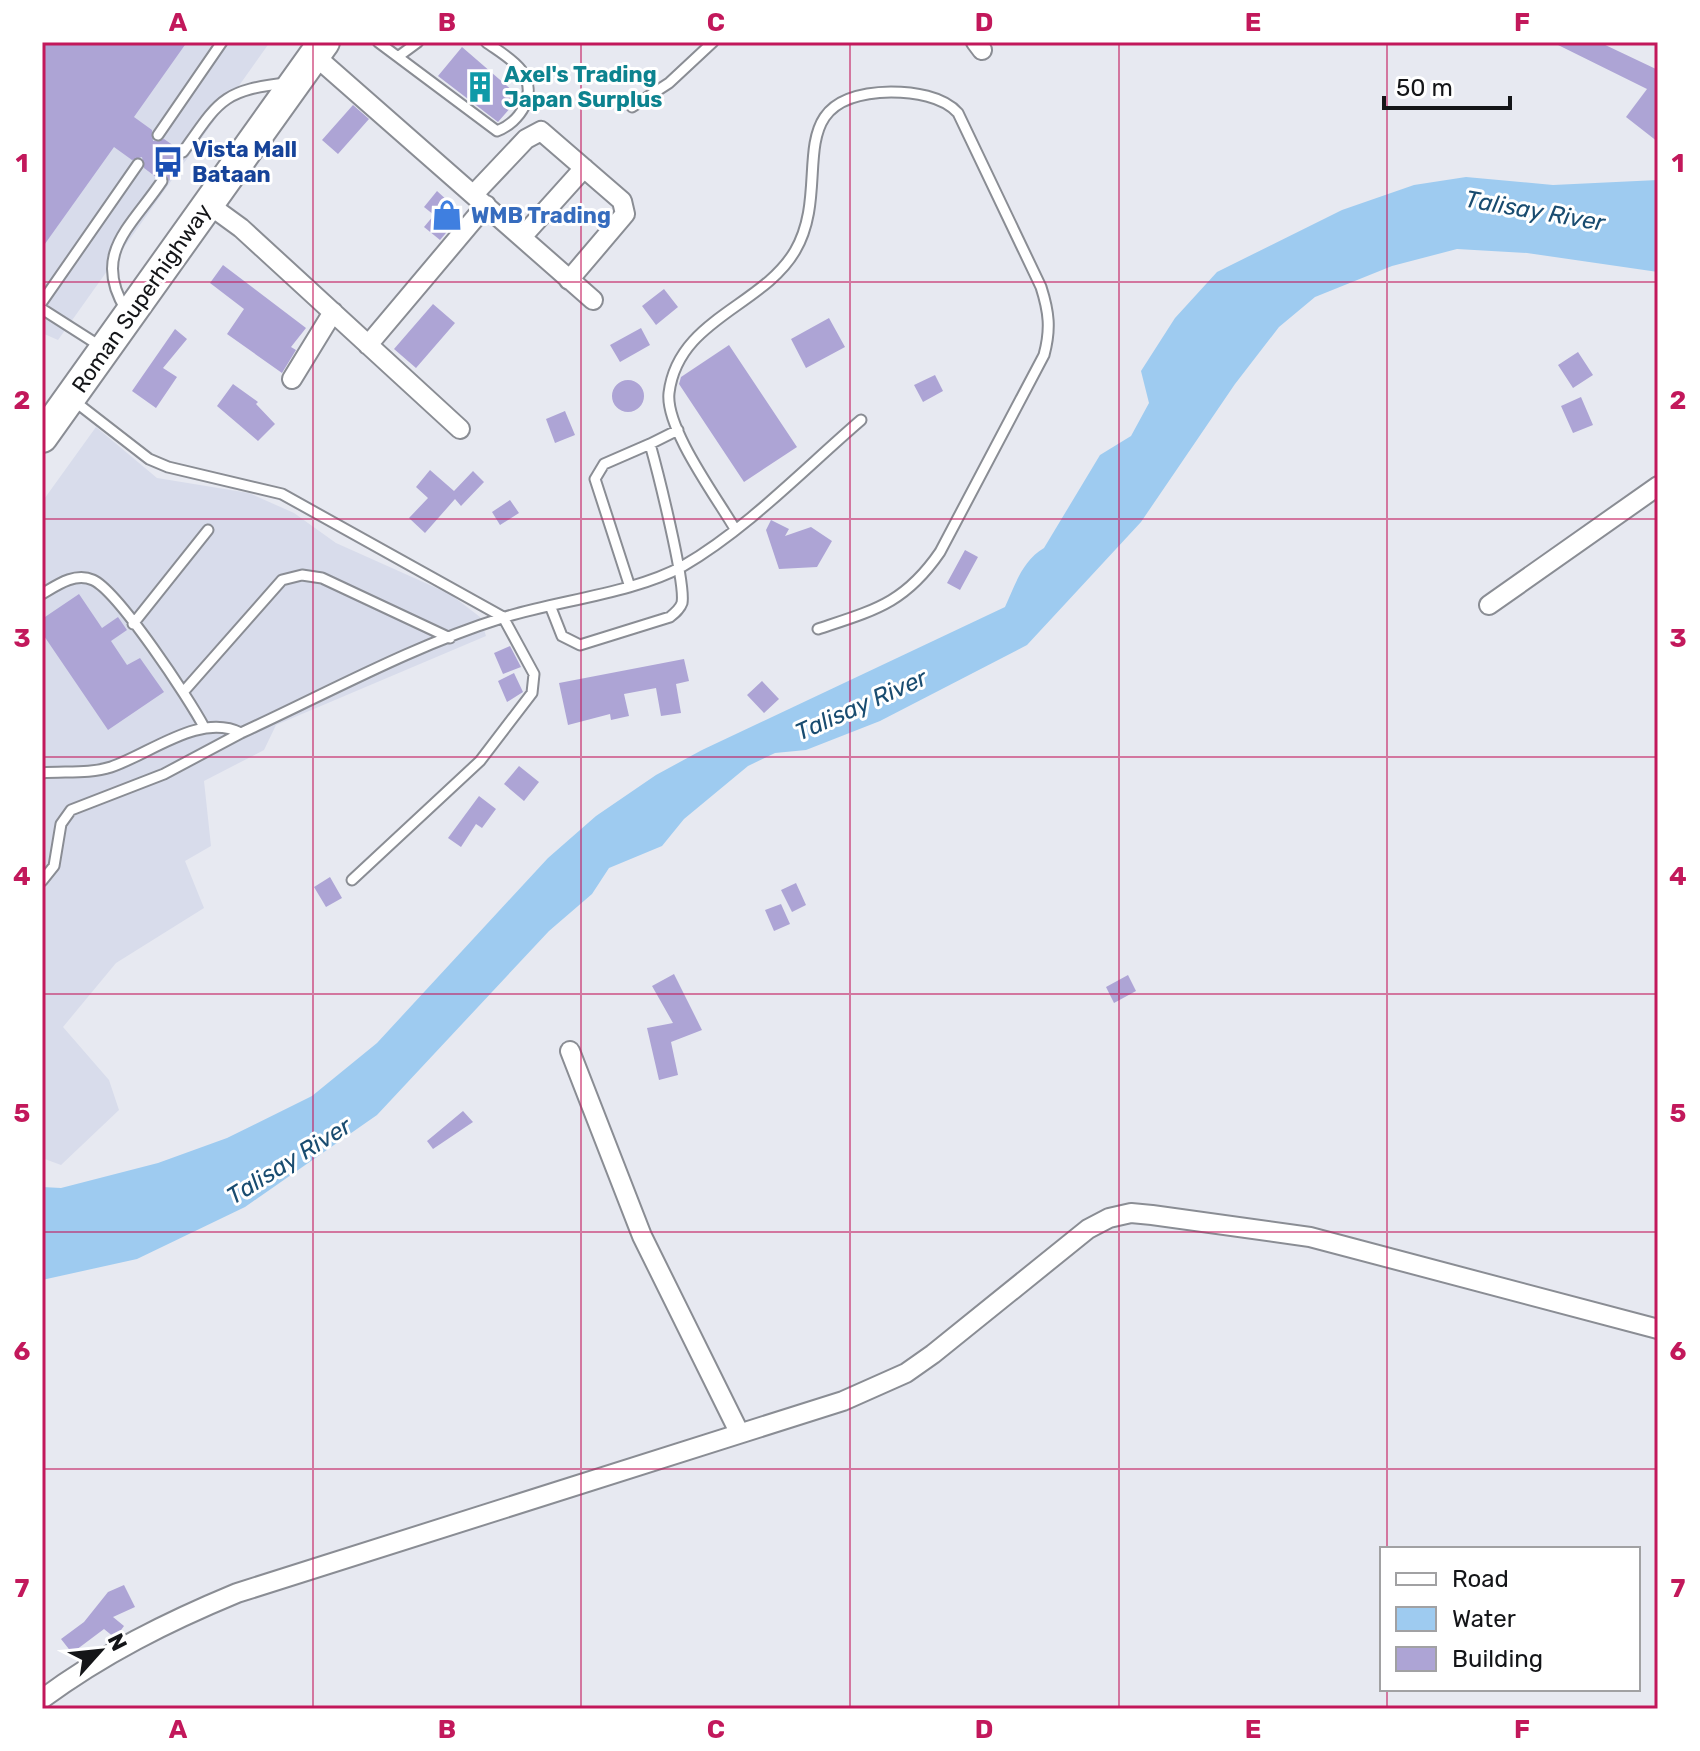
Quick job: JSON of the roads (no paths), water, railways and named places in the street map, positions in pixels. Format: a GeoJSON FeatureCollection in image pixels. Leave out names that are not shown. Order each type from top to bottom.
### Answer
{"type":"FeatureCollection","features":[{"type":"Feature","properties":{"kind":"main road","name":"Roman Superhighway"},"geometry":{"type":"LineString","coordinates":[[42,437],[319,49]]}},
{"type":"Feature","properties":{"kind":"street"},"geometry":{"type":"LineString","coordinates":[[319,49],[480,200],[593,300]]}},
{"type":"Feature","properties":{"kind":"street"},"geometry":{"type":"LineString","coordinates":[[368,345],[535,131],[544,133],[622,201],[626,211],[569,280]]}},
{"type":"Feature","properties":{"kind":"street"},"geometry":{"type":"LineString","coordinates":[[522,237],[584,168]]}},
{"type":"Feature","properties":{"kind":"street"},"geometry":{"type":"LineString","coordinates":[[208,204],[241,228],[460,429]]}},
{"type":"Feature","properties":{"kind":"street"},"geometry":{"type":"LineString","coordinates":[[292,379],[333,312]]}},
{"type":"Feature","properties":{"kind":"street"},"geometry":{"type":"LineString","coordinates":[[1489,605],[1658,486]]}},
{"type":"Feature","properties":{"kind":"street"},"geometry":{"type":"LineString","coordinates":[[570,1051],[642,1236],[739,1432]]}},
{"type":"Feature","properties":{"kind":"street"},"geometry":{"type":"LineString","coordinates":[[42,1699],[112,1652],[163,1624],[237,1593],[843,1401],[906,1373],[1069,1241],[1109,1218],[1131,1213],[1310,1237],[1658,1329]]}},
{"type":"Feature","properties":{"kind":"lane"},"geometry":{"type":"LineString","coordinates":[[158,135],[222,42]]}},
{"type":"Feature","properties":{"kind":"lane"},"geometry":{"type":"LineString","coordinates":[[378,42],[478,120],[497,131],[507,127],[526,107],[528,93],[519,67],[486,42]]}},
{"type":"Feature","properties":{"kind":"lane"},"geometry":{"type":"LineString","coordinates":[[399,56],[418,42]]}},
{"type":"Feature","properties":{"kind":"lane"},"geometry":{"type":"LineString","coordinates":[[632,107],[669,83],[713,42]]}},
{"type":"Feature","properties":{"kind":"lane"},"geometry":{"type":"LineString","coordinates":[[183,152],[219,102],[253,86],[294,82]]}},
{"type":"Feature","properties":{"kind":"lane"},"geometry":{"type":"LineString","coordinates":[[735,529],[678,430],[669,394],[684,355],[704,328],[780,270],[795,250],[808,217],[815,133],[821,118],[842,102],[875,92],[939,99],[951,106],[965,126],[1041,287],[1050,314],[1050,333],[1044,355],[940,552],[923,577],[888,606],[818,629]]}},
{"type":"Feature","properties":{"kind":"lane"},"geometry":{"type":"LineString","coordinates":[[42,302],[138,164]]}},
{"type":"Feature","properties":{"kind":"lane"},"geometry":{"type":"LineString","coordinates":[[129,315],[110,277],[114,251],[162,181]]}},
{"type":"Feature","properties":{"kind":"lane"},"geometry":{"type":"LineString","coordinates":[[42,309],[104,350]]}},
{"type":"Feature","properties":{"kind":"lane"},"geometry":{"type":"LineString","coordinates":[[70,398],[149,459],[168,467],[282,494],[503,617],[534,674],[532,693],[480,761],[352,880]]}},
{"type":"Feature","properties":{"kind":"lane"},"geometry":{"type":"LineString","coordinates":[[42,881],[54,866],[61,824],[71,810],[164,774],[241,733],[450,638],[503,617],[551,608],[679,568],[735,529],[861,420]]}},
{"type":"Feature","properties":{"kind":"lane"},"geometry":{"type":"LineString","coordinates":[[629,584],[595,479],[604,464],[678,430]]}},
{"type":"Feature","properties":{"kind":"lane"},"geometry":{"type":"LineString","coordinates":[[551,608],[562,636],[580,645],[670,617],[682,601],[679,568],[650,444]]}},
{"type":"Feature","properties":{"kind":"lane"},"geometry":{"type":"LineString","coordinates":[[133,624],[208,530]]}},
{"type":"Feature","properties":{"kind":"lane"},"geometry":{"type":"LineString","coordinates":[[185,690],[282,580],[302,575],[322,578],[450,638]]}},
{"type":"Feature","properties":{"kind":"lane"},"geometry":{"type":"LineString","coordinates":[[42,594],[73,577],[94,580],[185,690],[204,727]]}},
{"type":"Feature","properties":{"kind":"lane"},"geometry":{"type":"LineString","coordinates":[[42,773],[112,767],[204,727],[230,727],[241,733]]}},
{"type":"Feature","properties":{"kind":"water","name":"Talisay River"},"geometry":{"type":"Polygon","coordinates":[[[1466,177],[1553,185],[1658,180],[1658,272],[1527,253],[1457,249],[1392,266],[1315,297],[1279,327],[1235,384],[1141,522],[1027,645],[880,721],[806,750],[775,753],[748,766],[684,819],[662,846],[609,868],[592,894],[549,931],[377,1115],[245,1207],[137,1259],[42,1280],[42,1187],[61,1188],[158,1163],[227,1138],[312,1096],[377,1043],[548,858],[596,816],[656,775],[702,750],[1005,607],[1025,567],[1044,548],[1100,455],[1131,436],[1149,403],[1141,371],[1175,318],[1217,272],[1342,210],[1414,185],[1466,177]]]}},
{"type":"Feature","properties":{"kind":"place","name":"Axel's Trading Japan Surplus"},"geometry":{"type":"Point","coordinates":[480,87]}},
{"type":"Feature","properties":{"kind":"place","name":"Vista Mall Bataan"},"geometry":{"type":"Point","coordinates":[168,162]}},
{"type":"Feature","properties":{"kind":"place","name":"WMB Trading"},"geometry":{"type":"Point","coordinates":[447,215]}}]}
